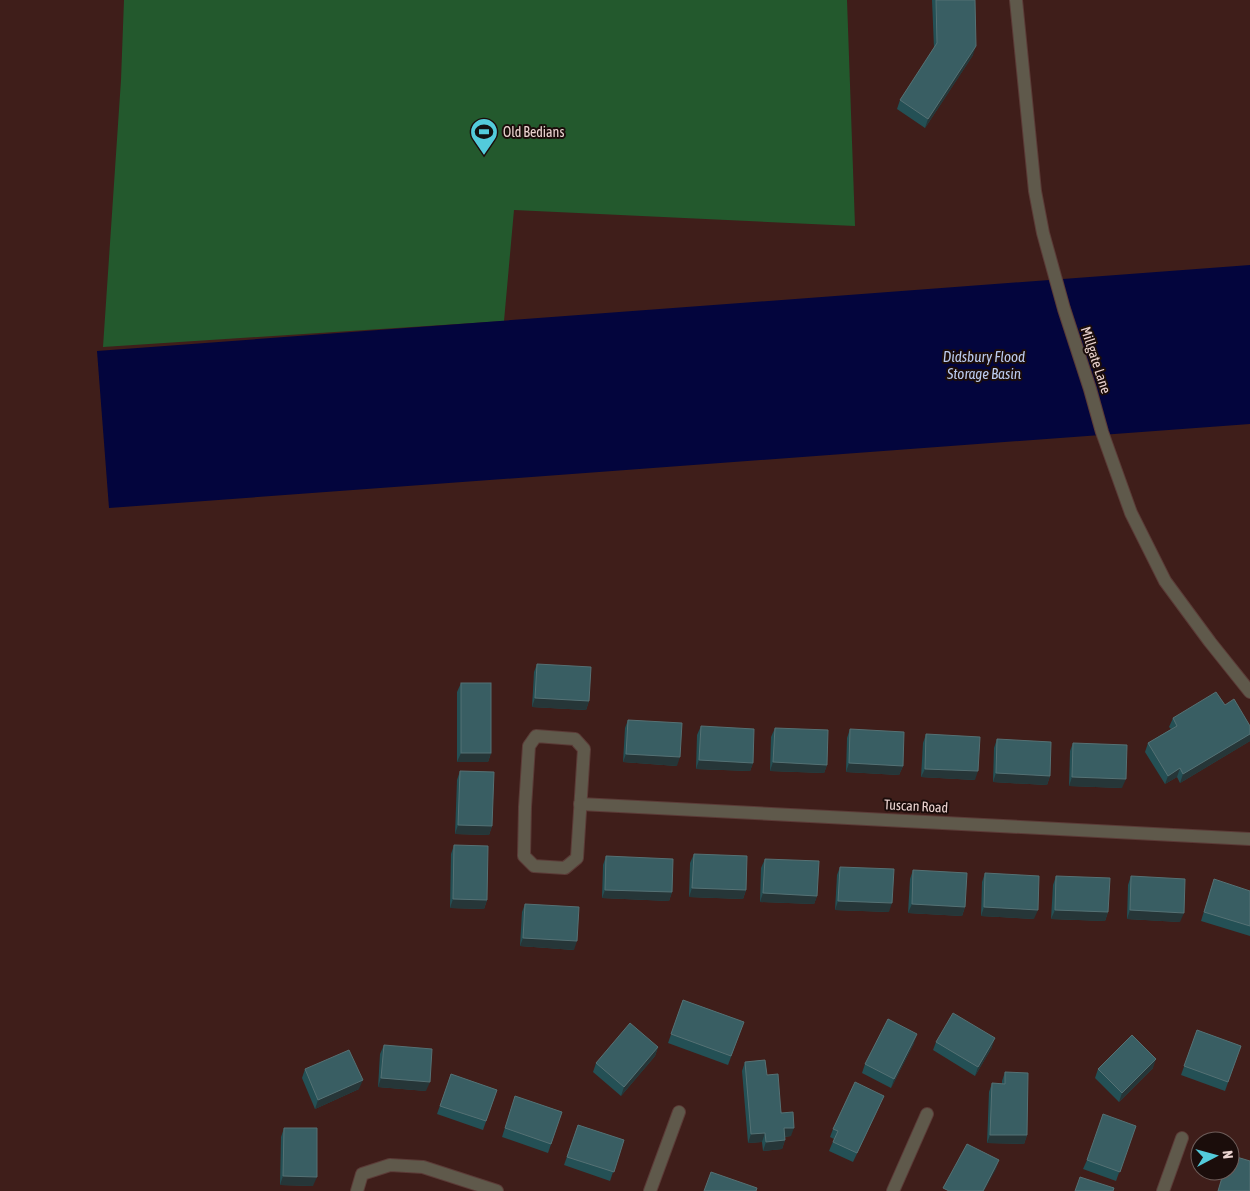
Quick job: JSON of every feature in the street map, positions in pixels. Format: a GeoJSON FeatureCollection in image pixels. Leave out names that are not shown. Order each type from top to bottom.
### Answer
{"type":"FeatureCollection","features":[{"type":"Feature","properties":{"kind":"street","name":"Millgate Lane"},"geometry":{"type":"LineString","coordinates":[[1016,0],[1035,191],[1043,233],[1102,432],[1131,513],[1164,582],[1250,692]]}},
{"type":"Feature","properties":{"kind":"street"},"geometry":{"type":"LineString","coordinates":[[536,736],[575,739],[584,749],[580,804],[577,858],[565,868],[534,866],[524,856],[529,746],[536,736]]}},
{"type":"Feature","properties":{"kind":"street","name":"Tuscan Road"},"geometry":{"type":"LineString","coordinates":[[580,804],[1250,839]]}},
{"type":"Feature","properties":{"kind":"street"},"geometry":{"type":"LineString","coordinates":[[650,1191],[680,1112]]}},
{"type":"Feature","properties":{"kind":"street"},"geometry":{"type":"LineString","coordinates":[[893,1191],[926,1114]]}},
{"type":"Feature","properties":{"kind":"street"},"geometry":{"type":"LineString","coordinates":[[1163,1191],[1182,1138]]}},
{"type":"Feature","properties":{"kind":"street"},"geometry":{"type":"LineString","coordinates":[[357,1191],[362,1174],[390,1165],[424,1167],[497,1191]]}},
{"type":"Feature","properties":{"kind":"green space","name":"Old Bedians"},"geometry":{"type":"Polygon","coordinates":[[[124,0],[847,0],[855,226],[514,210],[504,321],[103,347],[121,80],[124,0]]]}},
{"type":"Feature","properties":{"kind":"water","name":"Didsbury Flood Storage Basin"},"geometry":{"type":"Polygon","coordinates":[[[1250,265],[1250,424],[109,508],[97,351],[1250,265]]]}},
{"type":"Feature","properties":{"kind":"building"},"geometry":{"type":"Polygon","coordinates":[[[936,0],[975,0],[976,46],[928,119],[900,100],[937,43],[936,0]]]}},
{"type":"Feature","properties":{"kind":"building"},"geometry":{"type":"Polygon","coordinates":[[[537,664],[591,667],[589,701],[535,698],[537,664]]]}},
{"type":"Feature","properties":{"kind":"building"},"geometry":{"type":"Polygon","coordinates":[[[461,683],[491,683],[491,753],[461,753],[461,683]]]}},
{"type":"Feature","properties":{"kind":"building"},"geometry":{"type":"Polygon","coordinates":[[[1216,692],[1225,705],[1234,699],[1250,726],[1250,734],[1183,774],[1180,768],[1168,776],[1148,743],[1177,726],[1173,718],[1216,692]]]}},
{"type":"Feature","properties":{"kind":"building"},"geometry":{"type":"Polygon","coordinates":[[[628,720],[682,723],[680,757],[626,754],[628,720]]]}},
{"type":"Feature","properties":{"kind":"building"},"geometry":{"type":"Polygon","coordinates":[[[701,726],[754,729],[753,763],[699,760],[701,726]]]}},
{"type":"Feature","properties":{"kind":"building"},"geometry":{"type":"Polygon","coordinates":[[[775,728],[828,730],[827,765],[773,762],[775,728]]]}},
{"type":"Feature","properties":{"kind":"building"},"geometry":{"type":"Polygon","coordinates":[[[850,729],[904,732],[903,766],[849,763],[850,729]]]}},
{"type":"Feature","properties":{"kind":"building"},"geometry":{"type":"Polygon","coordinates":[[[926,734],[980,737],[978,771],[925,769],[926,734]]]}},
{"type":"Feature","properties":{"kind":"building"},"geometry":{"type":"Polygon","coordinates":[[[997,739],[1051,742],[1050,776],[996,773],[997,739]]]}},
{"type":"Feature","properties":{"kind":"building"},"geometry":{"type":"Polygon","coordinates":[[[1073,743],[1127,745],[1126,779],[1072,777],[1073,743]]]}},
{"type":"Feature","properties":{"kind":"building"},"geometry":{"type":"Polygon","coordinates":[[[460,771],[494,772],[492,826],[458,825],[460,771]]]}},
{"type":"Feature","properties":{"kind":"building"},"geometry":{"type":"Polygon","coordinates":[[[454,845],[488,846],[487,900],[453,899],[454,845]]]}},
{"type":"Feature","properties":{"kind":"building"},"geometry":{"type":"Polygon","coordinates":[[[694,854],[747,856],[746,890],[692,888],[694,854]]]}},
{"type":"Feature","properties":{"kind":"building"},"geometry":{"type":"Polygon","coordinates":[[[606,856],[673,859],[672,892],[605,890],[606,856]]]}},
{"type":"Feature","properties":{"kind":"building"},"geometry":{"type":"Polygon","coordinates":[[[765,859],[819,861],[817,896],[763,893],[765,859]]]}},
{"type":"Feature","properties":{"kind":"building"},"geometry":{"type":"Polygon","coordinates":[[[840,867],[894,869],[892,903],[838,901],[840,867]]]}},
{"type":"Feature","properties":{"kind":"building"},"geometry":{"type":"Polygon","coordinates":[[[913,870],[967,873],[965,907],[912,904],[913,870]]]}},
{"type":"Feature","properties":{"kind":"building"},"geometry":{"type":"Polygon","coordinates":[[[985,873],[1039,876],[1038,910],[984,907],[985,873]]]}},
{"type":"Feature","properties":{"kind":"building"},"geometry":{"type":"Polygon","coordinates":[[[1056,876],[1110,878],[1108,912],[1055,910],[1056,876]]]}},
{"type":"Feature","properties":{"kind":"building"},"geometry":{"type":"Polygon","coordinates":[[[1131,876],[1185,879],[1184,913],[1130,910],[1131,876]]]}},
{"type":"Feature","properties":{"kind":"building"},"geometry":{"type":"Polygon","coordinates":[[[1214,879],[1250,891],[1250,926],[1204,912],[1214,879]]]}},
{"type":"Feature","properties":{"kind":"building"},"geometry":{"type":"Polygon","coordinates":[[[525,904],[579,907],[577,941],[523,938],[525,904]]]}},
{"type":"Feature","properties":{"kind":"building"},"geometry":{"type":"Polygon","coordinates":[[[683,1000],[744,1022],[731,1056],[671,1034],[683,1000]]]}},
{"type":"Feature","properties":{"kind":"building"},"geometry":{"type":"Polygon","coordinates":[[[953,1013],[995,1038],[978,1067],[936,1042],[953,1013]]]}},
{"type":"Feature","properties":{"kind":"building"},"geometry":{"type":"Polygon","coordinates":[[[888,1019],[917,1034],[894,1079],[865,1064],[888,1019]]]}},
{"type":"Feature","properties":{"kind":"building"},"geometry":{"type":"Polygon","coordinates":[[[630,1023],[658,1047],[624,1087],[596,1063],[630,1023]]]}},
{"type":"Feature","properties":{"kind":"building"},"geometry":{"type":"Polygon","coordinates":[[[1197,1030],[1241,1046],[1228,1082],[1184,1066],[1197,1030]]]}},
{"type":"Feature","properties":{"kind":"building"},"geometry":{"type":"Polygon","coordinates":[[[1132,1035],[1156,1059],[1122,1093],[1098,1069],[1132,1035]]]}},
{"type":"Feature","properties":{"kind":"building"},"geometry":{"type":"Polygon","coordinates":[[[384,1045],[432,1049],[430,1082],[381,1078],[384,1045]]]}},
{"type":"Feature","properties":{"kind":"building"},"geometry":{"type":"Polygon","coordinates":[[[349,1050],[363,1080],[318,1100],[305,1069],[349,1050]]]}},
{"type":"Feature","properties":{"kind":"building"},"geometry":{"type":"Polygon","coordinates":[[[765,1060],[767,1075],[778,1074],[781,1113],[793,1112],[794,1128],[784,1128],[785,1140],[766,1142],[765,1133],[751,1134],[745,1062],[765,1060]]]}},
{"type":"Feature","properties":{"kind":"building"},"geometry":{"type":"Polygon","coordinates":[[[1005,1072],[1028,1073],[1027,1135],[990,1135],[992,1083],[1005,1084],[1005,1072]]]}},
{"type":"Feature","properties":{"kind":"building"},"geometry":{"type":"Polygon","coordinates":[[[451,1074],[497,1090],[486,1121],[440,1106],[451,1074]]]}},
{"type":"Feature","properties":{"kind":"building"},"geometry":{"type":"Polygon","coordinates":[[[855,1082],[884,1096],[857,1153],[833,1142],[838,1131],[833,1129],[855,1082]]]}},
{"type":"Feature","properties":{"kind":"building"},"geometry":{"type":"Polygon","coordinates":[[[515,1096],[562,1112],[551,1144],[505,1128],[515,1096]]]}},
{"type":"Feature","properties":{"kind":"building"},"geometry":{"type":"Polygon","coordinates":[[[1103,1114],[1136,1126],[1120,1172],[1087,1160],[1103,1114]]]}},
{"type":"Feature","properties":{"kind":"building"},"geometry":{"type":"Polygon","coordinates":[[[578,1125],[624,1140],[614,1172],[567,1157],[578,1125]]]}},
{"type":"Feature","properties":{"kind":"building"},"geometry":{"type":"Polygon","coordinates":[[[284,1128],[317,1128],[317,1177],[283,1176],[284,1128]]]}},
{"type":"Feature","properties":{"kind":"building"},"geometry":{"type":"Polygon","coordinates":[[[967,1144],[999,1160],[983,1191],[949,1191],[943,1188],[967,1144]]]}},
{"type":"Feature","properties":{"kind":"building"},"geometry":{"type":"Polygon","coordinates":[[[1240,1158],[1250,1161],[1250,1191],[1218,1191],[1221,1181],[1240,1181],[1240,1158]]]}},
{"type":"Feature","properties":{"kind":"building"},"geometry":{"type":"Polygon","coordinates":[[[711,1172],[757,1188],[756,1191],[704,1191],[711,1172]]]}},
{"type":"Feature","properties":{"kind":"building"},"geometry":{"type":"Polygon","coordinates":[[[1080,1177],[1114,1188],[1113,1191],[1075,1191],[1080,1177]]]}},
{"type":"Feature","properties":{"kind":"place","name":"Old Bedians"},"geometry":{"type":"Point","coordinates":[484,156]}}]}
